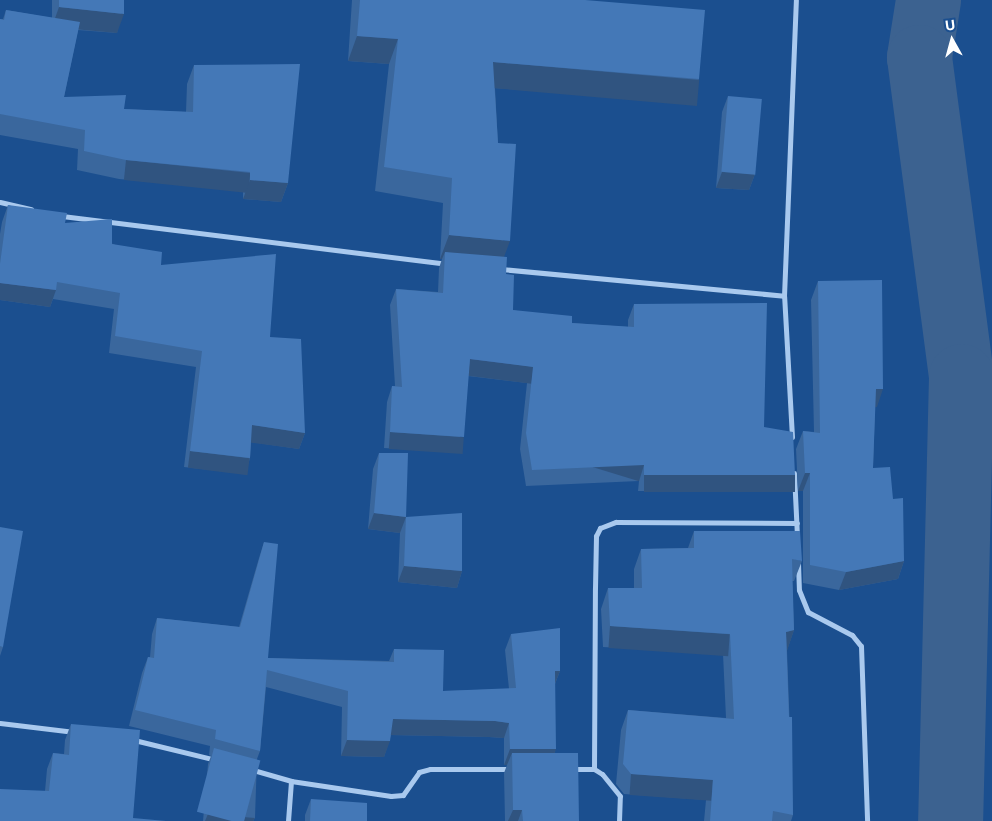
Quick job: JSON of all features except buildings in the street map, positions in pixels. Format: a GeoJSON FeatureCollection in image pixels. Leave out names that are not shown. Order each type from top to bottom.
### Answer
{"type":"FeatureCollection","features":[{"type":"Feature","properties":{"kind":"street"},"geometry":{"type":"LineString","coordinates":[[792,444],[784,296],[796,0]]}},
{"type":"Feature","properties":{"kind":"street"},"geometry":{"type":"LineString","coordinates":[[0,202],[39,211]]}},
{"type":"Feature","properties":{"kind":"street"},"geometry":{"type":"LineString","coordinates":[[58,215],[453,264]]}},
{"type":"Feature","properties":{"kind":"street"},"geometry":{"type":"LineString","coordinates":[[492,268],[784,296]]}},
{"type":"Feature","properties":{"kind":"street"},"geometry":{"type":"LineString","coordinates":[[794,464],[798,542]]}},
{"type":"Feature","properties":{"kind":"street"},"geometry":{"type":"LineString","coordinates":[[594,770],[596,536],[600,528],[616,522],[797,523]]}},
{"type":"Feature","properties":{"kind":"street"},"geometry":{"type":"LineString","coordinates":[[798,551],[799,590],[808,612],[852,635],[860,646],[867,821]]}},
{"type":"Feature","properties":{"kind":"street"},"geometry":{"type":"LineString","coordinates":[[0,723],[83,733]]}},
{"type":"Feature","properties":{"kind":"street"},"geometry":{"type":"LineString","coordinates":[[129,739],[228,763]]}},
{"type":"Feature","properties":{"kind":"street"},"geometry":{"type":"LineString","coordinates":[[246,768],[291,781],[403,795],[419,772],[430,769],[517,769]]}},
{"type":"Feature","properties":{"kind":"street"},"geometry":{"type":"LineString","coordinates":[[565,769],[594,770],[602,774],[620,796],[618,821]]}},
{"type":"Feature","properties":{"kind":"street"},"geometry":{"type":"LineString","coordinates":[[288,821],[291,781]]}},
{"type":"Feature","properties":{"kind":"waterway"},"geometry":{"type":"LineString","coordinates":[[928,0],[919,57],[961,376],[950,821]]}}]}
